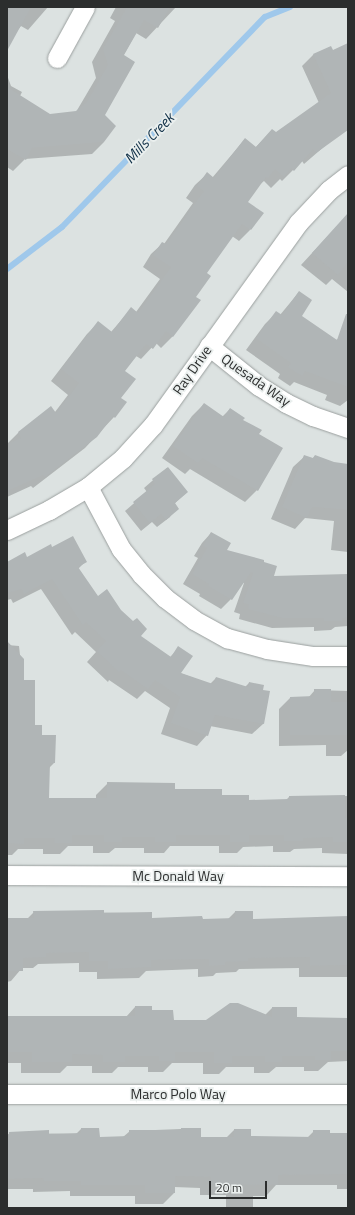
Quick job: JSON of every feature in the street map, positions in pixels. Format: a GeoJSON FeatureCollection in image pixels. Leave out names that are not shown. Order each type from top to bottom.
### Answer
{"type":"FeatureCollection","features":[{"type":"Feature","properties":{"kind":"street"},"geometry":{"type":"LineString","coordinates":[[57,58],[85,7]]}},
{"type":"Feature","properties":{"kind":"street","name":"Ray Drive"},"geometry":{"type":"LineString","coordinates":[[7,530],[49,510],[88,487],[123,458],[153,424],[298,223],[330,190],[348,175]]}},
{"type":"Feature","properties":{"kind":"street","name":"Quesada Way"},"geometry":{"type":"LineString","coordinates":[[209,346],[259,386],[286,403],[313,416],[348,428]]}},
{"type":"Feature","properties":{"kind":"street"},"geometry":{"type":"LineString","coordinates":[[88,487],[121,549],[141,574],[165,598],[194,620],[227,638],[267,649],[313,656],[348,656]]}},
{"type":"Feature","properties":{"kind":"street","name":"Mc Donald Way"},"geometry":{"type":"LineString","coordinates":[[7,876],[348,876]]}},
{"type":"Feature","properties":{"kind":"street","name":"Marco Polo Way"},"geometry":{"type":"LineString","coordinates":[[7,1094],[348,1094]]}},
{"type":"Feature","properties":{"kind":"building"},"geometry":{"type":"Polygon","coordinates":[[[7,7],[31,7],[7,51],[7,7]]]}},
{"type":"Feature","properties":{"kind":"building"},"geometry":{"type":"Polygon","coordinates":[[[122,7],[170,7],[158,28],[144,20],[124,55],[135,62],[105,115],[116,126],[104,142],[32,148],[26,160],[7,149],[7,87],[50,114],[76,111],[87,102],[108,65],[103,49],[126,9],[122,7]]]}},
{"type":"Feature","properties":{"kind":"building"},"geometry":{"type":"Polygon","coordinates":[[[348,43],[348,130],[316,153],[313,149],[294,171],[291,168],[284,177],[275,169],[268,178],[266,177],[248,202],[264,213],[251,230],[242,224],[207,273],[211,276],[196,297],[201,300],[173,337],[166,331],[153,349],[146,344],[125,371],[136,379],[121,398],[127,402],[115,418],[113,416],[97,437],[45,477],[43,475],[7,491],[7,444],[21,438],[18,432],[51,406],[56,413],[79,383],[61,369],[98,321],[112,332],[131,307],[138,313],[171,267],[153,255],[162,242],[166,244],[204,191],[197,186],[207,172],[214,178],[245,138],[256,147],[272,129],[276,132],[331,93],[313,54],[331,46],[333,50],[348,43]]]}},
{"type":"Feature","properties":{"kind":"building"},"geometry":{"type":"Polygon","coordinates":[[[348,213],[348,262],[338,275],[312,253],[348,213]]]}},
{"type":"Feature","properties":{"kind":"building"},"geometry":{"type":"Polygon","coordinates":[[[299,291],[312,300],[302,316],[337,340],[346,314],[348,314],[348,387],[305,371],[302,376],[288,367],[291,363],[256,338],[276,311],[282,315],[299,291]]]}},
{"type":"Feature","properties":{"kind":"building"},"geometry":{"type":"Polygon","coordinates":[[[204,403],[224,417],[230,408],[245,418],[243,420],[262,430],[259,434],[283,448],[258,491],[202,458],[198,463],[173,446],[204,403]]]}},
{"type":"Feature","properties":{"kind":"building"},"geometry":{"type":"Polygon","coordinates":[[[304,455],[313,458],[315,455],[334,462],[348,464],[348,510],[312,507],[307,518],[282,507],[304,455]]]}},
{"type":"Feature","properties":{"kind":"building"},"geometry":{"type":"Polygon","coordinates":[[[168,467],[188,492],[175,503],[179,509],[166,520],[161,514],[150,523],[133,502],[155,484],[152,479],[168,467]]]}},
{"type":"Feature","properties":{"kind":"building"},"geometry":{"type":"Polygon","coordinates":[[[211,532],[231,543],[227,550],[264,560],[264,562],[277,566],[274,576],[348,574],[348,617],[342,618],[342,621],[324,621],[324,618],[282,618],[248,609],[249,604],[243,603],[253,573],[251,572],[232,600],[208,586],[209,584],[192,574],[207,548],[203,546],[211,532]]]}},
{"type":"Feature","properties":{"kind":"building"},"geometry":{"type":"Polygon","coordinates":[[[73,536],[87,562],[78,567],[98,596],[107,589],[121,610],[133,621],[137,618],[147,629],[141,636],[171,657],[178,646],[193,656],[181,673],[213,684],[216,677],[248,687],[249,682],[264,685],[263,690],[270,691],[264,724],[215,715],[208,736],[171,723],[180,697],[155,680],[148,689],[121,670],[119,672],[97,651],[106,641],[86,622],[83,625],[52,579],[24,594],[22,589],[7,593],[7,562],[25,552],[27,557],[51,544],[52,547],[73,536]]]}},
{"type":"Feature","properties":{"kind":"building"},"geometry":{"type":"Polygon","coordinates":[[[7,641],[24,659],[24,680],[35,680],[35,725],[42,725],[42,735],[56,735],[55,763],[50,763],[49,798],[107,798],[107,782],[175,783],[175,789],[222,789],[222,795],[249,795],[249,800],[289,799],[289,796],[345,795],[345,818],[348,817],[348,842],[333,842],[333,837],[303,838],[303,841],[284,841],[284,835],[249,835],[249,842],[230,842],[230,835],[176,835],[176,842],[155,842],[155,837],[122,837],[122,842],[104,842],[104,835],[72,835],[72,843],[54,843],[55,838],[24,838],[24,844],[7,843],[10,763],[7,763],[7,641]]]}},
{"type":"Feature","properties":{"kind":"building"},"geometry":{"type":"Polygon","coordinates":[[[314,689],[331,689],[331,702],[348,702],[348,735],[290,735],[290,697],[314,696],[314,689]]]}},
{"type":"Feature","properties":{"kind":"building"},"geometry":{"type":"Polygon","coordinates":[[[104,910],[104,913],[152,912],[152,918],[202,916],[203,919],[235,918],[235,911],[253,911],[253,919],[348,916],[348,965],[310,966],[310,957],[248,958],[248,961],[225,962],[225,965],[209,966],[209,959],[151,960],[151,967],[108,969],[108,961],[89,961],[89,952],[46,953],[46,957],[23,958],[23,971],[8,971],[7,918],[34,918],[33,911],[104,910]]]}},
{"type":"Feature","properties":{"kind":"building"},"geometry":{"type":"Polygon","coordinates":[[[230,1003],[238,1003],[272,1017],[272,1007],[297,1007],[297,1017],[348,1018],[348,1051],[331,1051],[331,1060],[315,1060],[315,1056],[282,1056],[282,1062],[265,1062],[265,1056],[232,1056],[232,1063],[214,1063],[214,1052],[175,1052],[175,1061],[159,1061],[159,1056],[125,1056],[125,1062],[103,1062],[103,1055],[72,1054],[72,1062],[32,1062],[32,1052],[7,1052],[7,1016],[135,1016],[135,1006],[152,1006],[152,1010],[173,1010],[174,1020],[206,1020],[230,1003]]]}},
{"type":"Feature","properties":{"kind":"building"},"geometry":{"type":"Polygon","coordinates":[[[81,1128],[99,1128],[100,1137],[129,1136],[129,1130],[181,1130],[181,1128],[201,1128],[201,1137],[234,1137],[234,1129],[251,1129],[251,1136],[313,1137],[313,1130],[330,1130],[330,1133],[348,1133],[348,1174],[278,1175],[278,1185],[211,1184],[211,1177],[175,1176],[175,1193],[145,1193],[145,1185],[81,1185],[81,1181],[44,1181],[43,1178],[7,1179],[7,1135],[9,1135],[9,1132],[49,1130],[49,1134],[81,1133],[81,1128]]]}},
{"type":"Feature","properties":{"kind":"waterway","name":"Mills Creek"},"geometry":{"type":"LineString","coordinates":[[7,269],[62,227],[265,17],[290,7]]}}]}
